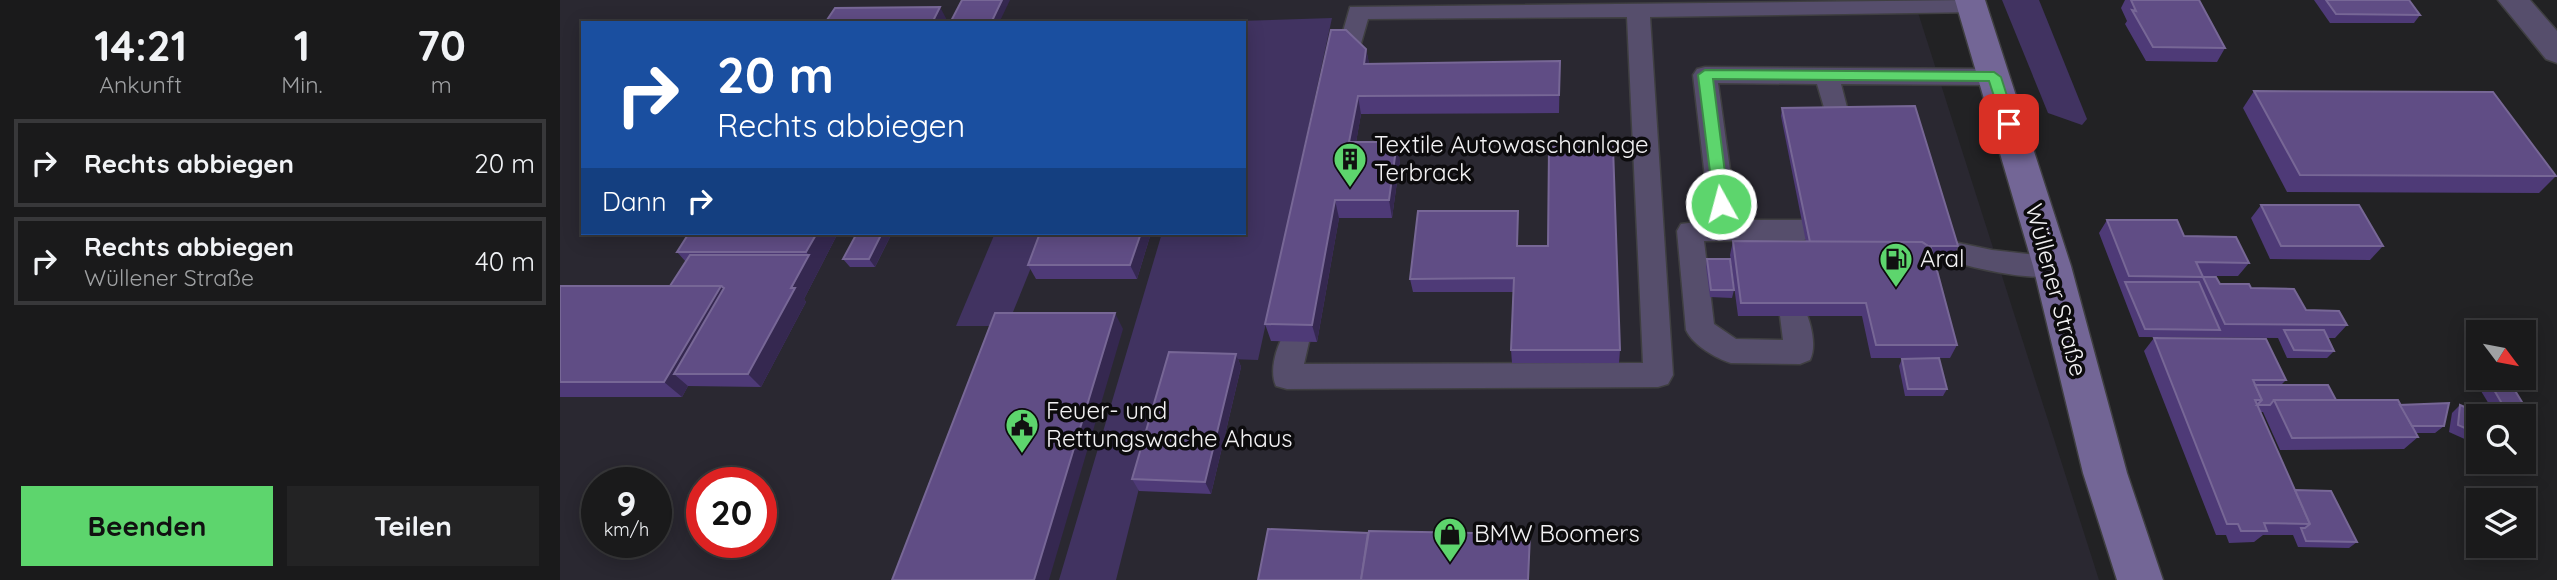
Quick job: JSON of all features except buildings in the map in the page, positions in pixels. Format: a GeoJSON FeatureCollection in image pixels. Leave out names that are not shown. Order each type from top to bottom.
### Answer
{"type":"FeatureCollection","features":[{"type":"Feature","properties":{"kind":"main road","name":"Wüllener Straße"},"geometry":{"type":"LineString","coordinates":[[1971,3],[2052,265],[2105,473],[2140,580]]}},
{"type":"Feature","properties":{"kind":"street"},"geometry":{"type":"LineString","coordinates":[[2513,0],[2557,52]]}},
{"type":"Feature","properties":{"kind":"lane"},"geometry":{"type":"LineString","coordinates":[[1350,49],[1357,12],[1971,3]]}},
{"type":"Feature","properties":{"kind":"lane"},"geometry":{"type":"LineString","coordinates":[[1294,342],[1287,377],[1658,375],[1637,9]]}},
{"type":"Feature","properties":{"kind":"lane"},"geometry":{"type":"LineString","coordinates":[[1725,230],[1705,75],[1994,77]]}},
{"type":"Feature","properties":{"kind":"lane"},"geometry":{"type":"LineString","coordinates":[[1827,76],[1837,116]]}},
{"type":"Feature","properties":{"kind":"lane"},"geometry":{"type":"LineString","coordinates":[[1794,316],[1800,352],[1731,351],[1700,330],[1690,231],[1804,230]]}},
{"type":"Feature","properties":{"kind":"lane"},"geometry":{"type":"LineString","coordinates":[[1954,252],[1992,261],[2052,265]]}},
{"type":"Feature","properties":{"kind":"shaded area"},"geometry":{"type":"Polygon","coordinates":[[[560,0],[1914,0],[2099,580],[560,580],[560,0]]]}},
{"type":"Feature","properties":{"kind":"shaded area"},"geometry":{"type":"Polygon","coordinates":[[[2002,0],[2039,0],[2087,119],[2082,125],[2048,113],[2002,0]]]}},
{"type":"Feature","properties":{"kind":"shaded area"},"geometry":{"type":"Polygon","coordinates":[[[1332,18],[1258,360],[1172,357],[1116,580],[1059,580],[1161,235],[1246,235],[1246,21],[1236,21],[1332,18]]]}},
{"type":"Feature","properties":{"kind":"shaded area"},"geometry":{"type":"Polygon","coordinates":[[[994,235],[1044,235],[1011,317],[994,326],[956,326],[994,235]]]}},
{"type":"Feature","properties":{"kind":"place","name":"Textile Autowaschanlage Terbrack"},"geometry":{"type":"Point","coordinates":[1350,189]}},
{"type":"Feature","properties":{"kind":"place","name":"Aral"},"geometry":{"type":"Point","coordinates":[1896,289]}},
{"type":"Feature","properties":{"kind":"place","name":"Feuer- und Rettungswache Ahaus"},"geometry":{"type":"Point","coordinates":[1022,455]}},
{"type":"Feature","properties":{"kind":"place","name":"BMW Boomers"},"geometry":{"type":"Point","coordinates":[1450,564]}},
{"type":"Feature","properties":{"kind":"route"},"geometry":{"type":"LineString","coordinates":[[1721,204],[1705,75],[1994,77],[2009,124]]}}]}
